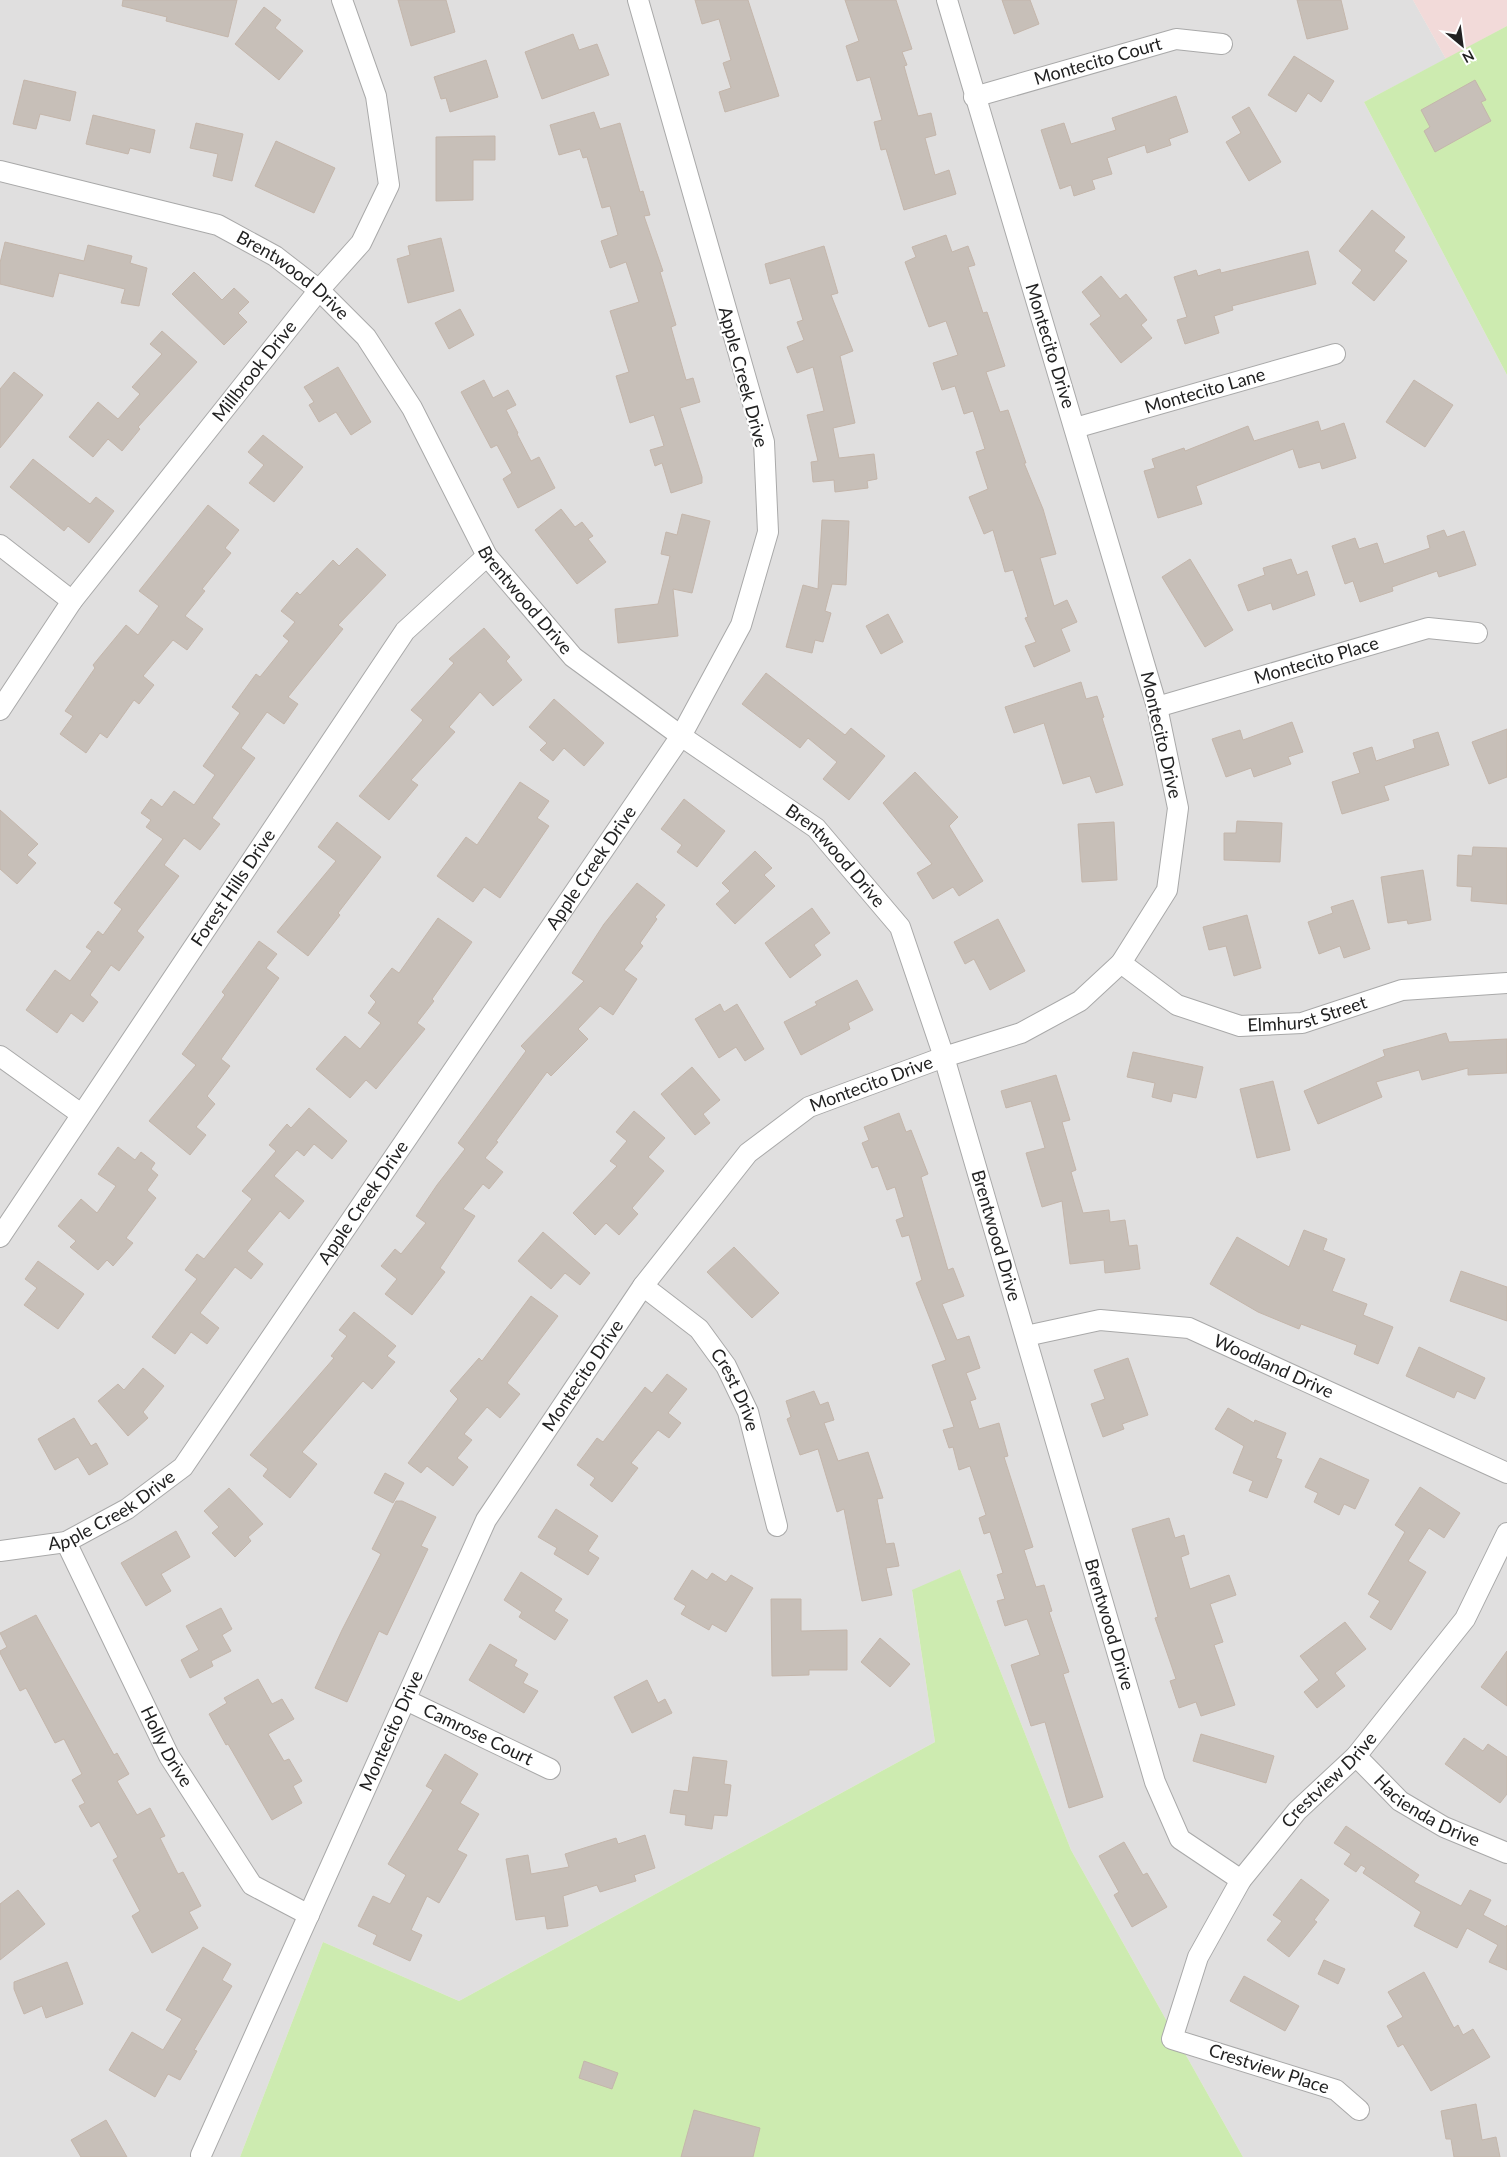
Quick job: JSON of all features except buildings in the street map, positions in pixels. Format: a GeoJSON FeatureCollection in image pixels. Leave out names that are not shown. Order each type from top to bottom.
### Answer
{"type":"FeatureCollection","features":[{"type":"Feature","properties":{"kind":"street","name":"Millbrook Drive"},"geometry":{"type":"LineString","coordinates":[[0,710],[72,601],[319,290],[361,243],[389,185],[376,96],[342,0]]}},
{"type":"Feature","properties":{"kind":"street","name":"Apple Creek Drive"},"geometry":{"type":"LineString","coordinates":[[0,1551],[66,1542],[126,1509],[182,1466],[681,736],[741,625],[768,532],[764,442],[638,0]]}},
{"type":"Feature","properties":{"kind":"street","name":"Montecito Drive"},"geometry":{"type":"LineString","coordinates":[[201,2155],[486,1520],[643,1286],[748,1153],[809,1107],[944,1057],[1021,1033],[1080,1001],[1121,963],[1167,890],[1178,808],[1158,707],[974,96],[947,0]]}},
{"type":"Feature","properties":{"kind":"street","name":"Montecito Court"},"geometry":{"type":"LineString","coordinates":[[974,96],[1176,39],[1222,44]]}},
{"type":"Feature","properties":{"kind":"street","name":"Brentwood Drive"},"geometry":{"type":"LineString","coordinates":[[0,171],[218,225],[275,256],[319,290],[366,337],[412,408],[487,556],[573,656],[681,736],[816,828],[900,927],[944,1057],[1155,1782],[1180,1839],[1241,1880]]}},
{"type":"Feature","properties":{"kind":"street","name":"Montecito Lane"},"geometry":{"type":"LineString","coordinates":[[1075,428],[1335,354]]}},
{"type":"Feature","properties":{"kind":"street"},"geometry":{"type":"LineString","coordinates":[[0,545],[72,601]]}},
{"type":"Feature","properties":{"kind":"street","name":"Forest Hills Drive"},"geometry":{"type":"LineString","coordinates":[[0,1237],[405,631],[487,556]]}},
{"type":"Feature","properties":{"kind":"street","name":"Montecito Place"},"geometry":{"type":"LineString","coordinates":[[1158,707],[1428,628],[1477,633]]}},
{"type":"Feature","properties":{"kind":"street","name":"Elmhurst Street"},"geometry":{"type":"LineString","coordinates":[[1121,963],[1177,1004],[1240,1026],[1302,1023],[1402,990],[1507,983]]}},
{"type":"Feature","properties":{"kind":"street"},"geometry":{"type":"LineString","coordinates":[[0,1056],[81,1114]]}},
{"type":"Feature","properties":{"kind":"street","name":"Crest Drive"},"geometry":{"type":"LineString","coordinates":[[643,1286],[699,1329],[726,1366],[748,1412],[777,1526]]}},
{"type":"Feature","properties":{"kind":"street","name":"Woodland Drive"},"geometry":{"type":"LineString","coordinates":[[1026,1336],[1100,1320],[1189,1328],[1507,1473]]}},
{"type":"Feature","properties":{"kind":"street","name":"Crestview Drive"},"geometry":{"type":"LineString","coordinates":[[1172,2039],[1198,1957],[1241,1880],[1297,1811],[1356,1756],[1465,1619],[1507,1533]]}},
{"type":"Feature","properties":{"kind":"street","name":"Holly Drive"},"geometry":{"type":"LineString","coordinates":[[66,1542],[169,1756],[252,1885],[309,1915]]}},
{"type":"Feature","properties":{"kind":"street","name":"Camrose Court"},"geometry":{"type":"LineString","coordinates":[[406,1700],[550,1769]]}},
{"type":"Feature","properties":{"kind":"street","name":"Hacienda Drive"},"geometry":{"type":"LineString","coordinates":[[1356,1756],[1400,1801],[1444,1827],[1507,1854]]}},
{"type":"Feature","properties":{"kind":"street","name":"Crestview Place"},"geometry":{"type":"LineString","coordinates":[[1172,2039],[1336,2090],[1359,2110]]}},
{"type":"Feature","properties":{"kind":"shaded area"},"geometry":{"type":"Polygon","coordinates":[[[0,0],[1413,0],[1446,59],[1364,102],[1507,375],[1507,2157],[1243,2157],[1071,1850],[960,1569],[912,1591],[935,1742],[459,2001],[323,1942],[240,2157],[0,2157],[0,0]]]}},
{"type":"Feature","properties":{"kind":"shaded area"},"geometry":{"type":"Polygon","coordinates":[[[1413,0],[1507,0],[1507,26],[1446,59],[1413,0]]]}},
{"type":"Feature","properties":{"kind":"green space"},"geometry":{"type":"Polygon","coordinates":[[[1507,26],[1507,375],[1364,102],[1507,26]]]}},
{"type":"Feature","properties":{"kind":"green space"},"geometry":{"type":"Polygon","coordinates":[[[960,1569],[1071,1850],[1243,2157],[240,2157],[323,1942],[459,2001],[935,1742],[912,1590],[960,1569]]]}}]}
